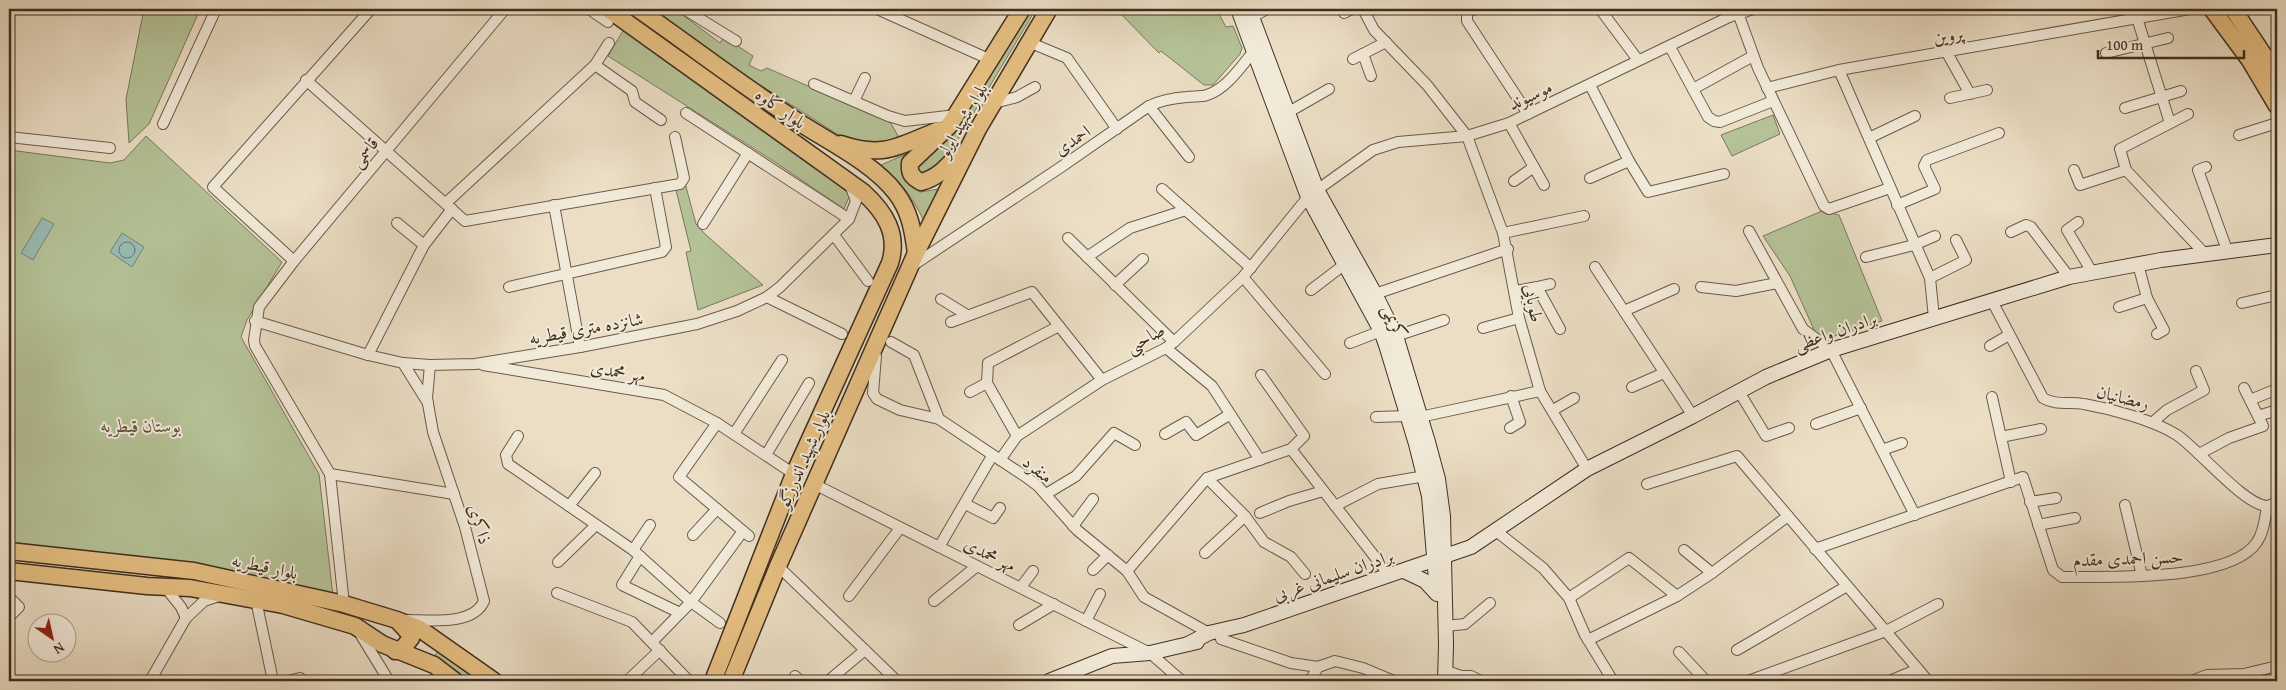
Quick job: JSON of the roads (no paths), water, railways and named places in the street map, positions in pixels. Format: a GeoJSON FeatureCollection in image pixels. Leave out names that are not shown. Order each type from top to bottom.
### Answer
{"type":"FeatureCollection","features":[{"type":"Feature","properties":{"kind":"main road","name":"بلوار کاوه"},"geometry":{"type":"LineString","coordinates":[[638,9],[877,174],[894,191],[907,211],[913,233],[912,260]]}},
{"type":"Feature","properties":{"kind":"main road","name":"بلوار شهید ایرلو"},"geometry":{"type":"LineString","coordinates":[[818,134],[854,149],[874,151],[903,146],[953,120],[1022,9]]}},
{"type":"Feature","properties":{"kind":"main road","name":"بلوار شهید ایرلو"},"geometry":{"type":"LineString","coordinates":[[912,260],[978,129],[1049,9]]}},
{"type":"Feature","properties":{"kind":"main road","name":"کریمی"},"geometry":{"type":"LineString","coordinates":[[1238,9],[1253,52],[1312,194],[1345,264],[1381,331],[1438,479],[1443,516],[1437,594],[1439,646],[1444,676]]}},
{"type":"Feature","properties":{"kind":"main road"},"geometry":{"type":"LineString","coordinates":[[2212,9],[2249,60],[2277,106]]}},
{"type":"Feature","properties":{"kind":"main road"},"geometry":{"type":"LineString","coordinates":[[2233,9],[2277,75]]}},
{"type":"Feature","properties":{"kind":"main road","name":"کریمی"},"geometry":{"type":"LineString","coordinates":[[1250,13],[1287,112],[1312,194],[1375,294],[1396,336],[1414,417],[1439,559],[1446,626],[1444,676]]}},
{"type":"Feature","properties":{"kind":"main road","name":"بلوار کاوه"},"geometry":{"type":"LineString","coordinates":[[608,15],[848,180],[877,205],[888,222],[893,242],[894,252],[890,263]]}},
{"type":"Feature","properties":{"kind":"main road"},"geometry":{"type":"LineString","coordinates":[[953,120],[910,163],[910,172],[914,178],[921,182],[939,174],[957,156],[966,140],[978,129]]}},
{"type":"Feature","properties":{"kind":"main road","name":"برادران واعظی"},"geometry":{"type":"LineString","coordinates":[[1439,559],[1471,547],[1587,469],[1693,416],[1738,390],[1831,350],[2069,277],[2227,250],[2237,252],[2277,245]]}},
{"type":"Feature","properties":{"kind":"main road","name":"بلوار شهید اندرزگو"},"geometry":{"type":"LineString","coordinates":[[732,681],[778,566],[840,424],[857,387],[885,340],[912,260]]}},
{"type":"Feature","properties":{"kind":"main road","name":"بلوار شهید اندرزگو"},"geometry":{"type":"LineString","coordinates":[[713,681],[794,474],[890,263]]}},
{"type":"Feature","properties":{"kind":"main road"},"geometry":{"type":"LineString","coordinates":[[834,385],[836,392],[840,396],[850,394],[857,387]]}},
{"type":"Feature","properties":{"kind":"main road"},"geometry":{"type":"LineString","coordinates":[[821,414],[825,411],[830,411],[838,418],[840,424]]}},
{"type":"Feature","properties":{"kind":"main road","name":"بلوار قیطریه"},"geometry":{"type":"LineString","coordinates":[[9,551],[194,571],[344,604],[420,629],[494,681]]}},
{"type":"Feature","properties":{"kind":"main road","name":"برادران سلیمانی غربی"},"geometry":{"type":"LineString","coordinates":[[1049,681],[1112,656],[1150,653],[1215,636],[1439,559]]}},
{"type":"Feature","properties":{"kind":"main road"},"geometry":{"type":"LineString","coordinates":[[147,586],[152,576],[149,566]]}},
{"type":"Feature","properties":{"kind":"main road","name":"بلوار قیطریه"},"geometry":{"type":"LineString","coordinates":[[9,571],[147,586],[190,588],[283,605],[355,626],[395,651],[424,660],[456,681]]}},
{"type":"Feature","properties":{"kind":"main road"},"geometry":{"type":"LineString","coordinates":[[190,588],[189,578],[194,571]]}},
{"type":"Feature","properties":{"kind":"main road"},"geometry":{"type":"LineString","coordinates":[[1404,571],[1425,581],[1437,594]]}},
{"type":"Feature","properties":{"kind":"main road"},"geometry":{"type":"LineString","coordinates":[[395,651],[403,648],[410,638],[409,632],[397,620]]}},
{"type":"Feature","properties":{"kind":"main road"},"geometry":{"type":"LineString","coordinates":[[424,660],[420,650],[421,645],[430,641],[439,641]]}},
{"type":"Feature","properties":{"kind":"street"},"geometry":{"type":"LineString","coordinates":[[294,261],[213,187],[306,80],[372,9]]}},
{"type":"Feature","properties":{"kind":"street","name":"قاسمی"},"geometry":{"type":"LineString","coordinates":[[255,322],[262,302],[294,261],[506,9]]}},
{"type":"Feature","properties":{"kind":"street"},"geometry":{"type":"LineString","coordinates":[[590,9],[608,15]]}},
{"type":"Feature","properties":{"kind":"street"},"geometry":{"type":"LineString","coordinates":[[684,9],[736,41]]}},
{"type":"Feature","properties":{"kind":"street"},"geometry":{"type":"LineString","coordinates":[[877,9],[991,60]]}},
{"type":"Feature","properties":{"kind":"street"},"geometry":{"type":"LineString","coordinates":[[1250,13],[1267,9]]}},
{"type":"Feature","properties":{"kind":"street","name":"طوبایی"},"geometry":{"type":"LineString","coordinates":[[1363,9],[1372,27],[1427,85],[1467,136],[1504,233],[1518,318],[1540,391],[1587,469]]}},
{"type":"Feature","properties":{"kind":"street"},"geometry":{"type":"LineString","coordinates":[[1474,9],[1467,13],[1467,21],[1528,114]]}},
{"type":"Feature","properties":{"kind":"street"},"geometry":{"type":"LineString","coordinates":[[1615,9],[1603,12],[1638,60]]}},
{"type":"Feature","properties":{"kind":"street","name":"موسیوند"},"geometry":{"type":"LineString","coordinates":[[1312,194],[1373,150],[1398,142],[1467,136],[1509,123],[1638,60],[1670,47],[1730,13],[1753,9]]}},
{"type":"Feature","properties":{"kind":"street","name":"پروین"},"geometry":{"type":"LineString","coordinates":[[1767,88],[1839,70],[2190,9]]}},
{"type":"Feature","properties":{"kind":"street"},"geometry":{"type":"LineString","coordinates":[[163,124],[213,10]]}},
{"type":"Feature","properties":{"kind":"street"},"geometry":{"type":"LineString","coordinates":[[1730,13],[1754,56],[1773,101],[1826,208],[1890,188]]}},
{"type":"Feature","properties":{"kind":"street"},"geometry":{"type":"LineString","coordinates":[[2137,18],[2170,123]]}},
{"type":"Feature","properties":{"kind":"street"},"geometry":{"type":"LineString","coordinates":[[2106,53],[2168,38]]}},
{"type":"Feature","properties":{"kind":"street"},"geometry":{"type":"LineString","coordinates":[[1031,42],[1068,58],[1117,128]]}},
{"type":"Feature","properties":{"kind":"street"},"geometry":{"type":"LineString","coordinates":[[1353,59],[1386,42]]}},
{"type":"Feature","properties":{"kind":"street"},"geometry":{"type":"LineString","coordinates":[[368,355],[424,246],[449,206],[594,66],[609,43]]}},
{"type":"Feature","properties":{"kind":"street"},"geometry":{"type":"LineString","coordinates":[[1670,47],[1708,117],[1714,122],[1720,122],[1773,101]]}},
{"type":"Feature","properties":{"kind":"street"},"geometry":{"type":"LineString","coordinates":[[1946,51],[1970,94]]}},
{"type":"Feature","properties":{"kind":"street","name":"احمدی"},"geometry":{"type":"LineString","coordinates":[[912,260],[1149,106],[1157,102],[1207,95],[1224,84],[1240,69],[1253,52]]}},
{"type":"Feature","properties":{"kind":"street"},"geometry":{"type":"LineString","coordinates":[[1363,54],[1371,76]]}},
{"type":"Feature","properties":{"kind":"street"},"geometry":{"type":"LineString","coordinates":[[1693,89],[1754,56]]}},
{"type":"Feature","properties":{"kind":"street"},"geometry":{"type":"LineString","coordinates":[[594,66],[632,91],[636,102],[661,120]]}},
{"type":"Feature","properties":{"kind":"street"},"geometry":{"type":"LineString","coordinates":[[1839,70],[1930,278],[1934,318]]}},
{"type":"Feature","properties":{"kind":"street"},"geometry":{"type":"LineString","coordinates":[[854,101],[865,78]]}},
{"type":"Feature","properties":{"kind":"street"},"geometry":{"type":"LineString","coordinates":[[306,80],[465,221],[683,182],[675,138]]}},
{"type":"Feature","properties":{"kind":"street"},"geometry":{"type":"LineString","coordinates":[[814,84],[904,121],[953,120]]}},
{"type":"Feature","properties":{"kind":"street"},"geometry":{"type":"LineString","coordinates":[[1590,84],[1628,161],[1648,192],[1724,174]]}},
{"type":"Feature","properties":{"kind":"street"},"geometry":{"type":"LineString","coordinates":[[994,103],[1017,97],[1035,87]]}},
{"type":"Feature","properties":{"kind":"street"},"geometry":{"type":"LineString","coordinates":[[1287,112],[1329,89]]}},
{"type":"Feature","properties":{"kind":"street"},"geometry":{"type":"LineString","coordinates":[[1950,98],[1987,90]]}},
{"type":"Feature","properties":{"kind":"street"},"geometry":{"type":"LineString","coordinates":[[2125,108],[2181,91]]}},
{"type":"Feature","properties":{"kind":"street"},"geometry":{"type":"LineString","coordinates":[[1149,106],[1188,157]]}},
{"type":"Feature","properties":{"kind":"street"},"geometry":{"type":"LineString","coordinates":[[686,113],[849,218],[856,201],[848,180]]}},
{"type":"Feature","properties":{"kind":"street"},"geometry":{"type":"LineString","coordinates":[[2188,114],[2120,150],[2126,170],[2205,254]]}},
{"type":"Feature","properties":{"kind":"street"},"geometry":{"type":"LineString","coordinates":[[1869,138],[1915,116]]}},
{"type":"Feature","properties":{"kind":"street"},"geometry":{"type":"LineString","coordinates":[[1509,123],[1544,185]]}},
{"type":"Feature","properties":{"kind":"street"},"geometry":{"type":"LineString","coordinates":[[2239,135],[2277,123]]}},
{"type":"Feature","properties":{"kind":"street"},"geometry":{"type":"LineString","coordinates":[[1897,205],[1935,189],[1924,166],[1927,160],[1999,133]]}},
{"type":"Feature","properties":{"kind":"street"},"geometry":{"type":"LineString","coordinates":[[9,137],[110,148]]}},
{"type":"Feature","properties":{"kind":"street"},"geometry":{"type":"LineString","coordinates":[[703,224],[748,153]]}},
{"type":"Feature","properties":{"kind":"street"},"geometry":{"type":"LineString","coordinates":[[1590,178],[1628,161]]}},
{"type":"Feature","properties":{"kind":"street"},"geometry":{"type":"LineString","coordinates":[[1514,181],[1534,167]]}},
{"type":"Feature","properties":{"kind":"street"},"geometry":{"type":"LineString","coordinates":[[2206,167],[2198,170],[2227,250]]}},
{"type":"Feature","properties":{"kind":"street"},"geometry":{"type":"LineString","coordinates":[[2074,170],[2080,185],[2126,170]]}},
{"type":"Feature","properties":{"kind":"street"},"geometry":{"type":"LineString","coordinates":[[509,287],[665,250],[655,188]]}},
{"type":"Feature","properties":{"kind":"street"},"geometry":{"type":"LineString","coordinates":[[1162,189],[1251,268]]}},
{"type":"Feature","properties":{"kind":"street","name":"صاحبی"},"geometry":{"type":"LineString","coordinates":[[939,547],[996,458],[1017,436],[1102,380],[1170,345],[1244,277],[1312,194]]}},
{"type":"Feature","properties":{"kind":"street"},"geometry":{"type":"LineString","coordinates":[[554,205],[580,347]]}},
{"type":"Feature","properties":{"kind":"street"},"geometry":{"type":"LineString","coordinates":[[1087,257],[1130,228],[1186,210]]}},
{"type":"Feature","properties":{"kind":"street"},"geometry":{"type":"LineString","coordinates":[[1504,233],[1584,216]]}},
{"type":"Feature","properties":{"kind":"street","name":"شانزده متری قیطریه"},"geometry":{"type":"LineString","coordinates":[[255,322],[368,355],[403,363],[430,365],[475,364],[580,347],[697,324],[737,311],[767,297],[834,235],[849,218]]}},
{"type":"Feature","properties":{"kind":"street"},"geometry":{"type":"LineString","coordinates":[[2078,222],[2067,230],[2092,272]]}},
{"type":"Feature","properties":{"kind":"street"},"geometry":{"type":"LineString","coordinates":[[397,223],[424,246]]}},
{"type":"Feature","properties":{"kind":"street"},"geometry":{"type":"LineString","coordinates":[[2011,232],[2026,225],[2031,227],[2069,277]]}},
{"type":"Feature","properties":{"kind":"street"},"geometry":{"type":"LineString","coordinates":[[1749,231],[1763,252],[1777,283],[1803,329],[1831,350],[1915,515]]}},
{"type":"Feature","properties":{"kind":"street"},"geometry":{"type":"LineString","coordinates":[[834,235],[868,281]]}},
{"type":"Feature","properties":{"kind":"street"},"geometry":{"type":"LineString","coordinates":[[1866,257],[1914,245],[1935,236]]}},
{"type":"Feature","properties":{"kind":"street"},"geometry":{"type":"LineString","coordinates":[[1068,238],[1116,285],[1170,345],[1212,386],[1229,415],[1260,460]]}},
{"type":"Feature","properties":{"kind":"street"},"geometry":{"type":"LineString","coordinates":[[1930,278],[1964,262],[1966,257],[1956,240]]}},
{"type":"Feature","properties":{"kind":"street"},"geometry":{"type":"LineString","coordinates":[[1375,294],[1508,250]]}},
{"type":"Feature","properties":{"kind":"street"},"geometry":{"type":"LineString","coordinates":[[1116,285],[1143,259]]}},
{"type":"Feature","properties":{"kind":"street"},"geometry":{"type":"LineString","coordinates":[[1311,290],[1345,264]]}},
{"type":"Feature","properties":{"kind":"street"},"geometry":{"type":"LineString","coordinates":[[2138,264],[2147,298],[2164,330],[2157,334]]}},
{"type":"Feature","properties":{"kind":"street"},"geometry":{"type":"LineString","coordinates":[[1595,267],[1693,416]]}},
{"type":"Feature","properties":{"kind":"street"},"geometry":{"type":"LineString","coordinates":[[1244,277],[1325,374]]}},
{"type":"Feature","properties":{"kind":"street"},"geometry":{"type":"LineString","coordinates":[[1700,287],[1736,291],[1777,283]]}},
{"type":"Feature","properties":{"kind":"street"},"geometry":{"type":"LineString","coordinates":[[1515,291],[1550,284]]}},
{"type":"Feature","properties":{"kind":"street"},"geometry":{"type":"LineString","coordinates":[[1537,287],[1560,329]]}},
{"type":"Feature","properties":{"kind":"street"},"geometry":{"type":"LineString","coordinates":[[1624,311],[1674,289]]}},
{"type":"Feature","properties":{"kind":"street"},"geometry":{"type":"LineString","coordinates":[[951,322],[1032,292],[1102,380]]}},
{"type":"Feature","properties":{"kind":"street"},"geometry":{"type":"LineString","coordinates":[[2242,303],[2277,295]]}},
{"type":"Feature","properties":{"kind":"street"},"geometry":{"type":"LineString","coordinates":[[767,297],[842,334]]}},
{"type":"Feature","properties":{"kind":"street"},"geometry":{"type":"LineString","coordinates":[[941,298],[967,315]]}},
{"type":"Feature","properties":{"kind":"street"},"geometry":{"type":"LineString","coordinates":[[2119,307],[2147,298]]}},
{"type":"Feature","properties":{"kind":"street","name":"رمضانیان"},"geometry":{"type":"LineString","coordinates":[[1992,301],[2043,398],[2050,402],[2083,404],[2154,422],[2178,436],[2232,484],[2256,502],[2272,504]]}},
{"type":"Feature","properties":{"kind":"street"},"geometry":{"type":"LineString","coordinates":[[1484,328],[1518,318]]}},
{"type":"Feature","properties":{"kind":"street"},"geometry":{"type":"LineString","coordinates":[[1396,336],[1444,320]]}},
{"type":"Feature","properties":{"kind":"street"},"geometry":{"type":"LineString","coordinates":[[255,322],[255,346],[330,474],[344,604]]}},
{"type":"Feature","properties":{"kind":"street"},"geometry":{"type":"LineString","coordinates":[[1017,436],[987,383],[988,363],[1059,326]]}},
{"type":"Feature","properties":{"kind":"street"},"geometry":{"type":"LineString","coordinates":[[1350,344],[1381,331]]}},
{"type":"Feature","properties":{"kind":"street"},"geometry":{"type":"LineString","coordinates":[[1990,346],[2009,335]]}},
{"type":"Feature","properties":{"kind":"street"},"geometry":{"type":"LineString","coordinates":[[885,340],[914,355],[939,419]]}},
{"type":"Feature","properties":{"kind":"street","name":"منفرد"},"geometry":{"type":"LineString","coordinates":[[885,340],[874,367],[874,396],[881,402],[900,410],[939,419],[1032,481],[1046,494],[1073,526],[1127,571],[1144,597],[1215,636],[1264,655],[1318,668]]}},
{"type":"Feature","properties":{"kind":"street"},"geometry":{"type":"LineString","coordinates":[[734,434],[782,360]]}},
{"type":"Feature","properties":{"kind":"street"},"geometry":{"type":"LineString","coordinates":[[403,363],[428,403]]}},
{"type":"Feature","properties":{"kind":"street","name":"مهر محمدی"},"geometry":{"type":"LineString","coordinates":[[475,364],[664,395],[717,423],[794,474]]}},
{"type":"Feature","properties":{"kind":"street","name":"ذاکری"},"geometry":{"type":"LineString","coordinates":[[397,620],[461,618],[473,615],[481,608],[484,601],[454,494],[434,432],[428,403],[430,365]]}},
{"type":"Feature","properties":{"kind":"street"},"geometry":{"type":"LineString","coordinates":[[2154,422],[2167,410],[2204,390],[2196,371]]}},
{"type":"Feature","properties":{"kind":"street"},"geometry":{"type":"LineString","coordinates":[[1632,387],[1664,373]]}},
{"type":"Feature","properties":{"kind":"street"},"geometry":{"type":"LineString","coordinates":[[1127,571],[1207,478],[1290,449],[1304,436],[1261,375]]}},
{"type":"Feature","properties":{"kind":"street"},"geometry":{"type":"LineString","coordinates":[[766,455],[808,382]]}},
{"type":"Feature","properties":{"kind":"street"},"geometry":{"type":"LineString","coordinates":[[970,392],[987,383]]}},
{"type":"Feature","properties":{"kind":"street"},"geometry":{"type":"LineString","coordinates":[[2198,454],[2229,438],[2263,426],[2244,388]]}},
{"type":"Feature","properties":{"kind":"street"},"geometry":{"type":"LineString","coordinates":[[2250,400],[2277,389]]}},
{"type":"Feature","properties":{"kind":"street"},"geometry":{"type":"LineString","coordinates":[[1738,390],[1766,436],[1789,428]]}},
{"type":"Feature","properties":{"kind":"street"},"geometry":{"type":"LineString","coordinates":[[1376,417],[1414,417],[1540,391]]}},
{"type":"Feature","properties":{"kind":"street"},"geometry":{"type":"LineString","coordinates":[[1510,428],[1520,422],[1511,396]]}},
{"type":"Feature","properties":{"kind":"street"},"geometry":{"type":"LineString","coordinates":[[1815,549],[2011,482],[1992,397]]}},
{"type":"Feature","properties":{"kind":"street"},"geometry":{"type":"LineString","coordinates":[[1553,410],[1574,398]]}},
{"type":"Feature","properties":{"kind":"street"},"geometry":{"type":"LineString","coordinates":[[1816,424],[1861,408]]}},
{"type":"Feature","properties":{"kind":"street"},"geometry":{"type":"LineString","coordinates":[[2258,416],[2277,410]]}},
{"type":"Feature","properties":{"kind":"street"},"geometry":{"type":"LineString","coordinates":[[1165,434],[1186,422],[1196,435],[1229,415]]}},
{"type":"Feature","properties":{"kind":"street"},"geometry":{"type":"LineString","coordinates":[[626,681],[746,533],[679,477],[717,423]]}},
{"type":"Feature","properties":{"kind":"street"},"geometry":{"type":"LineString","coordinates":[[2001,437],[2041,429]]}},
{"type":"Feature","properties":{"kind":"street"},"geometry":{"type":"LineString","coordinates":[[1046,494],[1076,476],[1114,433],[1135,445]]}},
{"type":"Feature","properties":{"kind":"street"},"geometry":{"type":"LineString","coordinates":[[518,436],[506,455],[508,464],[636,553],[691,602],[720,623]]}},
{"type":"Feature","properties":{"kind":"street"},"geometry":{"type":"LineString","coordinates":[[1882,450],[1902,443]]}},
{"type":"Feature","properties":{"kind":"street"},"geometry":{"type":"LineString","coordinates":[[1290,449],[1389,575]]}},
{"type":"Feature","properties":{"kind":"street"},"geometry":{"type":"LineString","coordinates":[[1647,484],[1737,456],[1928,681]]}},
{"type":"Feature","properties":{"kind":"street"},"geometry":{"type":"LineString","coordinates":[[569,506],[596,473]]}},
{"type":"Feature","properties":{"kind":"street"},"geometry":{"type":"LineString","coordinates":[[330,474],[454,494]]}},
{"type":"Feature","properties":{"kind":"street"},"geometry":{"type":"LineString","coordinates":[[1334,506],[1378,484],[1425,476]]}},
{"type":"Feature","properties":{"kind":"street","name":"حسن احمدی مقدم"},"geometry":{"type":"LineString","coordinates":[[2011,482],[2023,477],[2053,570],[2062,576],[2182,574],[2212,567],[2236,558],[2256,543],[2272,504]]}},
{"type":"Feature","properties":{"kind":"street"},"geometry":{"type":"LineString","coordinates":[[1207,478],[1245,516],[1264,542],[1291,557],[1305,574]]}},
{"type":"Feature","properties":{"kind":"street","name":"مهر محمدی"},"geometry":{"type":"LineString","coordinates":[[814,484],[1150,653]]}},
{"type":"Feature","properties":{"kind":"street"},"geometry":{"type":"LineString","coordinates":[[1260,513],[1289,501],[1323,491]]}},
{"type":"Feature","properties":{"kind":"street"},"geometry":{"type":"LineString","coordinates":[[2030,502],[2056,498]]}},
{"type":"Feature","properties":{"kind":"street"},"geometry":{"type":"LineString","coordinates":[[1073,526],[1093,499]]}},
{"type":"Feature","properties":{"kind":"street"},"geometry":{"type":"LineString","coordinates":[[965,504],[993,518],[1000,508]]}},
{"type":"Feature","properties":{"kind":"street"},"geometry":{"type":"LineString","coordinates":[[2126,505],[2142,576]]}},
{"type":"Feature","properties":{"kind":"street"},"geometry":{"type":"LineString","coordinates":[[693,535],[717,509]]}},
{"type":"Feature","properties":{"kind":"street"},"geometry":{"type":"LineString","coordinates":[[1206,554],[1245,516]]}},
{"type":"Feature","properties":{"kind":"street"},"geometry":{"type":"LineString","coordinates":[[1588,640],[1677,596],[1712,573],[1788,516]]}},
{"type":"Feature","properties":{"kind":"street"},"geometry":{"type":"LineString","coordinates":[[2038,524],[2075,518]]}},
{"type":"Feature","properties":{"kind":"street"},"geometry":{"type":"LineString","coordinates":[[558,562],[596,524]]}},
{"type":"Feature","properties":{"kind":"street"},"geometry":{"type":"LineString","coordinates":[[650,525],[622,585],[680,613]]}},
{"type":"Feature","properties":{"kind":"street"},"geometry":{"type":"LineString","coordinates":[[849,596],[900,528]]}},
{"type":"Feature","properties":{"kind":"street"},"geometry":{"type":"LineString","coordinates":[[1496,531],[1543,568],[1569,598],[1588,640],[1614,681]]}},
{"type":"Feature","properties":{"kind":"street"},"geometry":{"type":"LineString","coordinates":[[1684,550],[1712,573]]}},
{"type":"Feature","properties":{"kind":"street"},"geometry":{"type":"LineString","coordinates":[[1093,570],[1108,555]]}},
{"type":"Feature","properties":{"kind":"street"},"geometry":{"type":"LineString","coordinates":[[1569,598],[1629,558],[1677,596]]}},
{"type":"Feature","properties":{"kind":"street"},"geometry":{"type":"LineString","coordinates":[[778,566],[897,681]]}},
{"type":"Feature","properties":{"kind":"street"},"geometry":{"type":"LineString","coordinates":[[934,601],[977,566]]}},
{"type":"Feature","properties":{"kind":"street"},"geometry":{"type":"LineString","coordinates":[[1022,587],[1033,571]]}},
{"type":"Feature","properties":{"kind":"street"},"geometry":{"type":"LineString","coordinates":[[1737,650],[1847,586]]}},
{"type":"Feature","properties":{"kind":"street"},"geometry":{"type":"LineString","coordinates":[[165,587],[181,607],[186,618]]}},
{"type":"Feature","properties":{"kind":"street"},"geometry":{"type":"LineString","coordinates":[[557,593],[632,622],[689,681]]}},
{"type":"Feature","properties":{"kind":"street"},"geometry":{"type":"LineString","coordinates":[[150,681],[186,618],[204,601],[224,594]]}},
{"type":"Feature","properties":{"kind":"street"},"geometry":{"type":"LineString","coordinates":[[1086,621],[1100,594]]}},
{"type":"Feature","properties":{"kind":"street"},"geometry":{"type":"LineString","coordinates":[[9,597],[19,607],[9,617]]}},
{"type":"Feature","properties":{"kind":"street"},"geometry":{"type":"LineString","coordinates":[[256,600],[273,681]]}},
{"type":"Feature","properties":{"kind":"street"},"geometry":{"type":"LineString","coordinates":[[1446,626],[1465,624],[1490,603]]}},
{"type":"Feature","properties":{"kind":"street"},"geometry":{"type":"LineString","coordinates":[[1019,625],[1054,604]]}},
{"type":"Feature","properties":{"kind":"street"},"geometry":{"type":"LineString","coordinates":[[1748,681],[1886,631],[1938,604]]}},
{"type":"Feature","properties":{"kind":"street"},"geometry":{"type":"LineString","coordinates":[[355,626],[389,681]]}},
{"type":"Feature","properties":{"kind":"street"},"geometry":{"type":"LineString","coordinates":[[828,681],[865,650]]}},
{"type":"Feature","properties":{"kind":"street"},"geometry":{"type":"LineString","coordinates":[[1679,652],[1706,681]]}},
{"type":"Feature","properties":{"kind":"street"},"geometry":{"type":"LineString","coordinates":[[1150,653],[1182,681]]}},
{"type":"Feature","properties":{"kind":"street"},"geometry":{"type":"LineString","coordinates":[[1310,681],[1318,668],[1335,661],[1363,668],[1394,681]]}},
{"type":"Feature","properties":{"kind":"street"},"geometry":{"type":"LineString","coordinates":[[2191,681],[2207,674],[2247,678],[2276,668]]}},
{"type":"Feature","properties":{"kind":"street"},"geometry":{"type":"LineString","coordinates":[[1890,681],[1918,669]]}},
{"type":"Feature","properties":{"kind":"street"},"geometry":{"type":"LineString","coordinates":[[1444,676],[1470,676],[1482,681]]}},
{"type":"Feature","properties":{"kind":"street"},"geometry":{"type":"LineString","coordinates":[[288,681],[300,678]]}},
{"type":"Feature","properties":{"kind":"water"},"geometry":{"type":"Polygon","coordinates":[[[42,218],[54,224],[33,260],[21,253],[42,218]]]}},
{"type":"Feature","properties":{"kind":"water"},"geometry":{"type":"Polygon","coordinates":[[[122,233],[144,247],[132,267],[110,252],[122,233]]]}},
{"type":"Feature","properties":{"kind":"park label","name":"بوستان قیطریه"},"geometry":{"type":"Point","coordinates":[141,425]}}]}
